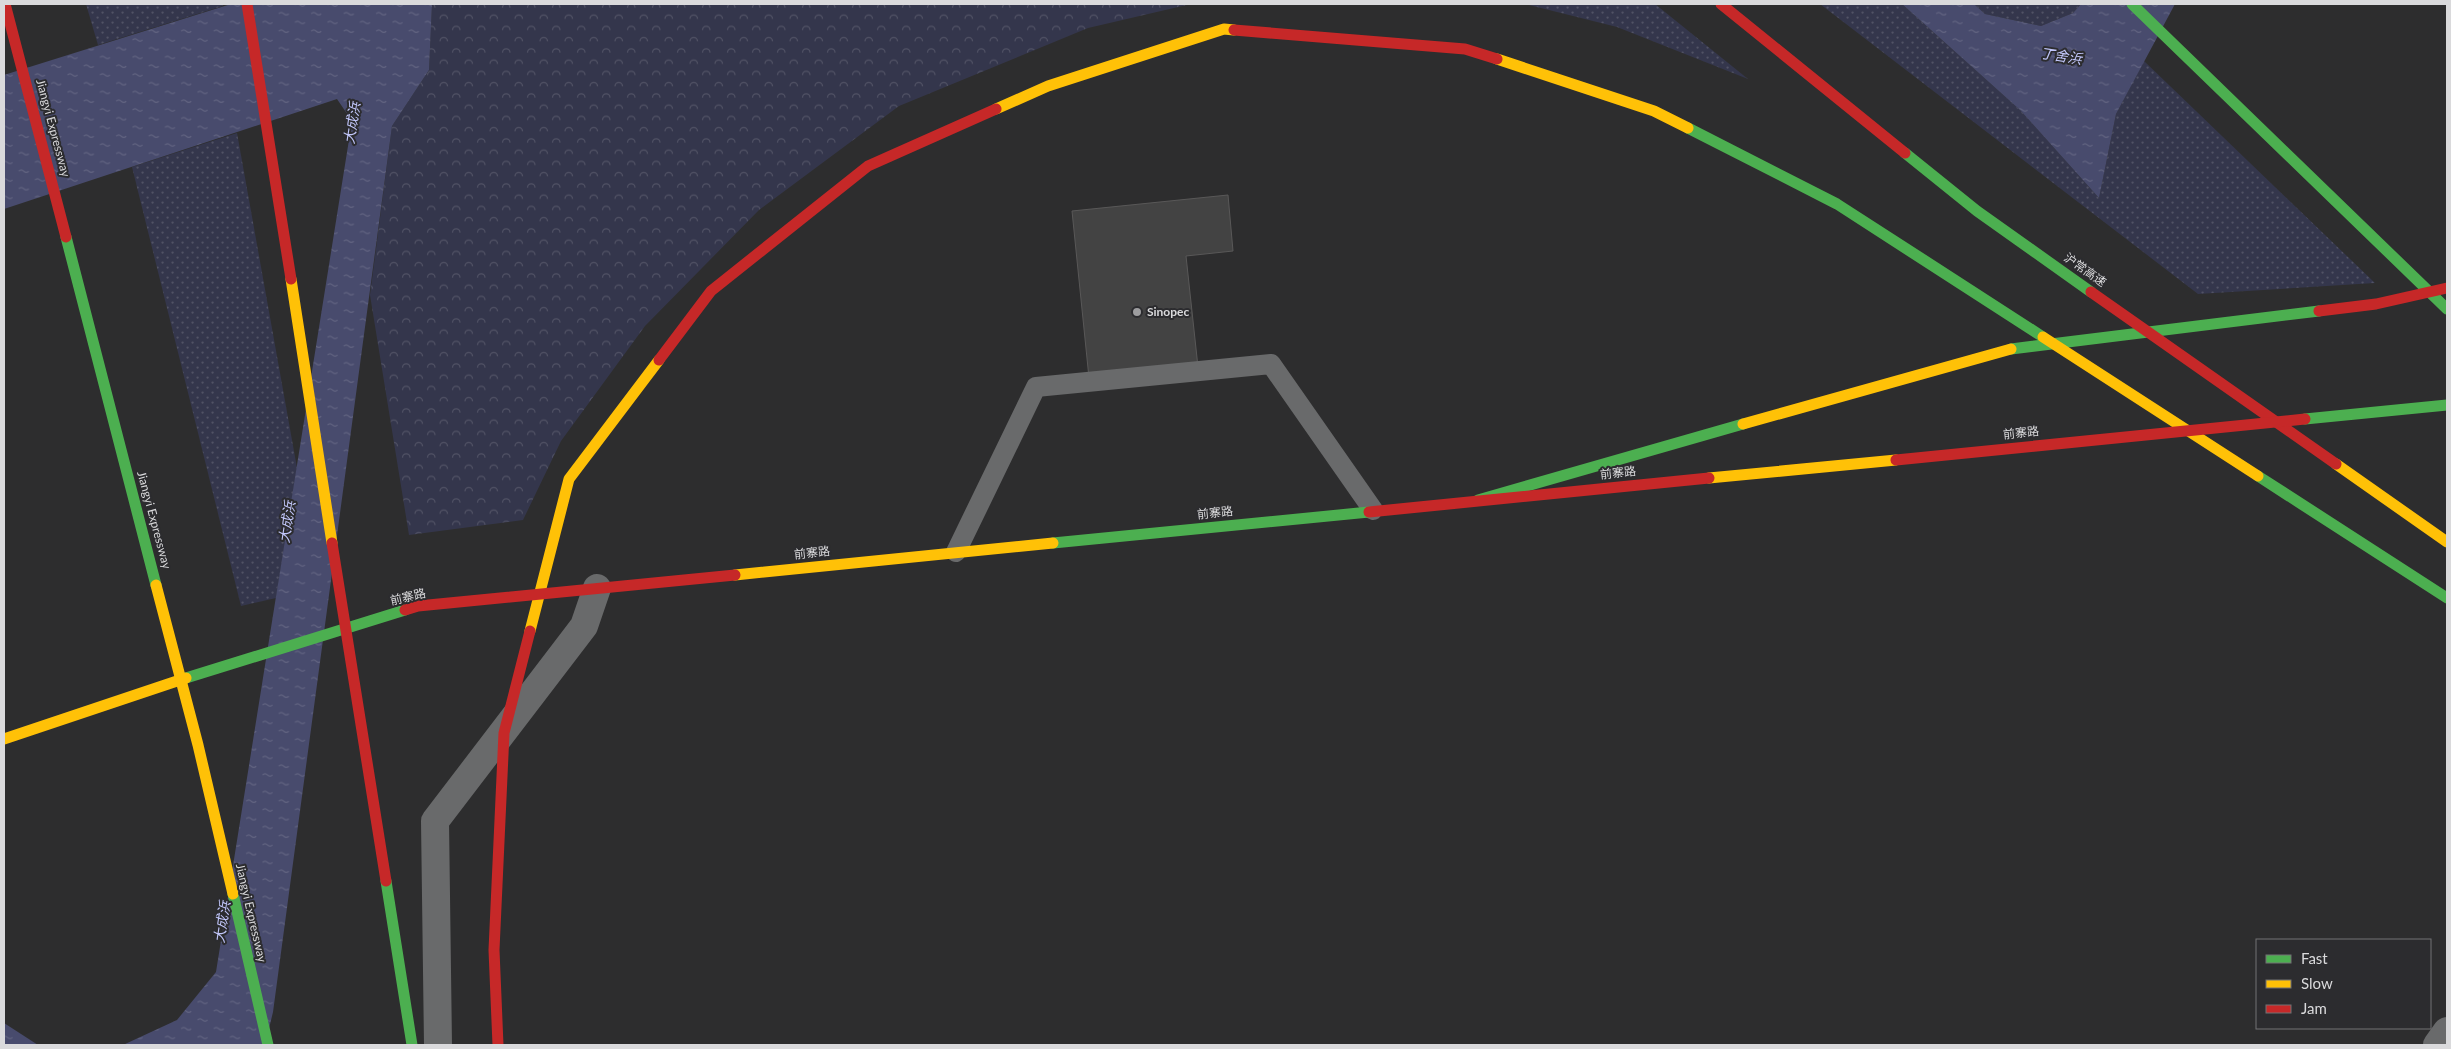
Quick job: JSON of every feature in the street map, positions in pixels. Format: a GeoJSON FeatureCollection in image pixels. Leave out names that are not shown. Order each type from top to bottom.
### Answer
{"type":"FeatureCollection","features":[{"type":"Feature","properties":{"kind":"main road","name":"Jiangyi Expressway"},"geometry":{"type":"LineString","coordinates":[[5,4],[198,745],[268,1045]]}},
{"type":"Feature","properties":{"kind":"main road"},"geometry":{"type":"LineString","coordinates":[[247,4],[412,1045]]}},
{"type":"Feature","properties":{"kind":"main road","name":"沪常高速"},"geometry":{"type":"LineString","coordinates":[[1721,4],[1977,211],[2447,542]]}},
{"type":"Feature","properties":{"kind":"main road"},"geometry":{"type":"LineString","coordinates":[[2132,4],[2447,310]]}},
{"type":"Feature","properties":{"kind":"main road"},"geometry":{"type":"LineString","coordinates":[[4,8],[16,42]]}},
{"type":"Feature","properties":{"kind":"main road"},"geometry":{"type":"LineString","coordinates":[[498,1045],[494,950],[504,733],[570,479],[711,291],[868,166],[1048,86],[1224,29],[1465,49],[1654,111],[1837,204],[2447,598]]}},
{"type":"Feature","properties":{"kind":"main road"},"geometry":{"type":"LineString","coordinates":[[1478,500],[2002,350],[2376,304],[2447,288]]}},
{"type":"Feature","properties":{"kind":"main road","name":"前寨路"},"geometry":{"type":"LineString","coordinates":[[4,739],[253,656],[418,606],[2447,405]]}},
{"type":"Feature","properties":{"kind":"street"},"geometry":{"type":"LineString","coordinates":[[438,1045],[436,821],[584,626],[597,588]]}},
{"type":"Feature","properties":{"kind":"street"},"geometry":{"type":"LineString","coordinates":[[2437,1045],[2447,1031]]}},
{"type":"Feature","properties":{"kind":"lane"},"geometry":{"type":"LineString","coordinates":[[956,552],[1036,387],[1272,364],[1373,510]]}},
{"type":"Feature","properties":{"kind":"green space"},"geometry":{"type":"Polygon","coordinates":[[[86,4],[223,4],[223,6],[98,45],[86,4]]]}},
{"type":"Feature","properties":{"kind":"green space"},"geometry":{"type":"Polygon","coordinates":[[[432,4],[1191,4],[1088,28],[899,106],[759,210],[645,326],[561,441],[523,520],[409,535],[370,295],[392,126],[429,70],[432,4]]]}},
{"type":"Feature","properties":{"kind":"green space"},"geometry":{"type":"Polygon","coordinates":[[[1525,4],[1655,4],[1748,79],[1617,27],[1525,4]]]}},
{"type":"Feature","properties":{"kind":"green space"},"geometry":{"type":"Polygon","coordinates":[[[1820,4],[1902,4],[2020,110],[2099,198],[2116,114],[2144,61],[2375,283],[2198,294],[1820,4]]]}},
{"type":"Feature","properties":{"kind":"green space"},"geometry":{"type":"Polygon","coordinates":[[[1974,4],[2081,4],[2073,13],[2041,26],[1985,14],[1974,4]]]}},
{"type":"Feature","properties":{"kind":"green space"},"geometry":{"type":"Polygon","coordinates":[[[237,133],[297,468],[276,598],[241,606],[132,167],[237,133]]]}},
{"type":"Feature","properties":{"kind":"water","name":"大成浜"},"geometry":{"type":"Polygon","coordinates":[[[231,4],[432,4],[429,70],[392,126],[273,1012],[265,1045],[123,1045],[177,1020],[216,972],[352,121],[337,99],[4,209],[4,75],[231,4]]]}},
{"type":"Feature","properties":{"kind":"water","name":"丁舍浜"},"geometry":{"type":"Polygon","coordinates":[[[1902,4],[1974,4],[1985,14],[2041,26],[2073,13],[2081,4],[2175,4],[2116,114],[2099,198],[2020,110],[1902,4]]]}},
{"type":"Feature","properties":{"kind":"water"},"geometry":{"type":"Polygon","coordinates":[[[4,1023],[38,1045],[4,1045],[4,1023]]]}},
{"type":"Feature","properties":{"kind":"building","name":"Sinopec"},"geometry":{"type":"Polygon","coordinates":[[[1228,195],[1233,251],[1186,256],[1198,367],[1089,378],[1072,211],[1228,195]]]}},
{"type":"Feature","properties":{"kind":"traffic: fast"},"geometry":{"type":"LineString","coordinates":[[2132,4],[2447,309]]}},
{"type":"Feature","properties":{"kind":"traffic: fast"},"geometry":{"type":"LineString","coordinates":[[1688,128],[1837,204],[2043,337]]}},
{"type":"Feature","properties":{"kind":"traffic: fast"},"geometry":{"type":"LineString","coordinates":[[1905,153],[1977,211],[2091,292]]}},
{"type":"Feature","properties":{"kind":"traffic: fast"},"geometry":{"type":"LineString","coordinates":[[66,237],[156,585]]}},
{"type":"Feature","properties":{"kind":"traffic: fast"},"geometry":{"type":"LineString","coordinates":[[2011,349],[2319,311]]}},
{"type":"Feature","properties":{"kind":"traffic: fast"},"geometry":{"type":"LineString","coordinates":[[2305,419],[2447,405]]}},
{"type":"Feature","properties":{"kind":"traffic: fast"},"geometry":{"type":"LineString","coordinates":[[1478,500],[1743,424]]}},
{"type":"Feature","properties":{"kind":"traffic: fast"},"geometry":{"type":"LineString","coordinates":[[2258,476],[2447,598]]}},
{"type":"Feature","properties":{"kind":"traffic: fast"},"geometry":{"type":"LineString","coordinates":[[1053,543],[1369,512]]}},
{"type":"Feature","properties":{"kind":"traffic: fast"},"geometry":{"type":"LineString","coordinates":[[186,678],[405,610]]}},
{"type":"Feature","properties":{"kind":"traffic: fast"},"geometry":{"type":"LineString","coordinates":[[386,881],[412,1045]]}},
{"type":"Feature","properties":{"kind":"traffic: fast"},"geometry":{"type":"LineString","coordinates":[[233,894],[268,1045]]}},
{"type":"Feature","properties":{"kind":"traffic: slow"},"geometry":{"type":"LineString","coordinates":[[996,109],[1048,86],[1224,29],[1234,30]]}},
{"type":"Feature","properties":{"kind":"traffic: slow"},"geometry":{"type":"LineString","coordinates":[[1497,59],[1654,111],[1688,128]]}},
{"type":"Feature","properties":{"kind":"traffic: slow"},"geometry":{"type":"LineString","coordinates":[[291,279],[332,543]]}},
{"type":"Feature","properties":{"kind":"traffic: slow"},"geometry":{"type":"LineString","coordinates":[[2043,337],[2258,476]]}},
{"type":"Feature","properties":{"kind":"traffic: slow"},"geometry":{"type":"LineString","coordinates":[[1743,424],[2011,349]]}},
{"type":"Feature","properties":{"kind":"traffic: slow"},"geometry":{"type":"LineString","coordinates":[[530,631],[569,479],[659,360]]}},
{"type":"Feature","properties":{"kind":"traffic: slow"},"geometry":{"type":"LineString","coordinates":[[1709,478],[1896,460]]}},
{"type":"Feature","properties":{"kind":"traffic: slow"},"geometry":{"type":"LineString","coordinates":[[2336,464],[2447,542]]}},
{"type":"Feature","properties":{"kind":"traffic: slow"},"geometry":{"type":"LineString","coordinates":[[735,575],[1053,543]]}},
{"type":"Feature","properties":{"kind":"traffic: slow"},"geometry":{"type":"LineString","coordinates":[[156,585],[198,745],[233,894]]}},
{"type":"Feature","properties":{"kind":"traffic: slow"},"geometry":{"type":"LineString","coordinates":[[4,739],[186,678]]}},
{"type":"Feature","properties":{"kind":"traffic: jam"},"geometry":{"type":"LineString","coordinates":[[5,4],[66,237]]}},
{"type":"Feature","properties":{"kind":"traffic: jam"},"geometry":{"type":"LineString","coordinates":[[247,4],[291,279]]}},
{"type":"Feature","properties":{"kind":"traffic: jam"},"geometry":{"type":"LineString","coordinates":[[1721,4],[1905,153]]}},
{"type":"Feature","properties":{"kind":"traffic: jam"},"geometry":{"type":"LineString","coordinates":[[1234,30],[1465,49],[1497,59]]}},
{"type":"Feature","properties":{"kind":"traffic: jam"},"geometry":{"type":"LineString","coordinates":[[659,360],[711,291],[868,166],[996,109]]}},
{"type":"Feature","properties":{"kind":"traffic: jam"},"geometry":{"type":"LineString","coordinates":[[2319,311],[2376,304],[2447,288]]}},
{"type":"Feature","properties":{"kind":"traffic: jam"},"geometry":{"type":"LineString","coordinates":[[2091,292],[2336,464]]}},
{"type":"Feature","properties":{"kind":"traffic: jam"},"geometry":{"type":"LineString","coordinates":[[1896,460],[2305,419]]}},
{"type":"Feature","properties":{"kind":"traffic: jam"},"geometry":{"type":"LineString","coordinates":[[1369,512],[1709,478]]}},
{"type":"Feature","properties":{"kind":"traffic: jam"},"geometry":{"type":"LineString","coordinates":[[332,543],[386,881]]}},
{"type":"Feature","properties":{"kind":"traffic: jam"},"geometry":{"type":"LineString","coordinates":[[405,610],[418,606],[735,575]]}},
{"type":"Feature","properties":{"kind":"traffic: jam"},"geometry":{"type":"LineString","coordinates":[[498,1045],[494,950],[504,733],[530,631]]}},
{"type":"Feature","properties":{"kind":"place","name":"Sinopec"},"geometry":{"type":"Point","coordinates":[1137,312]}}]}
